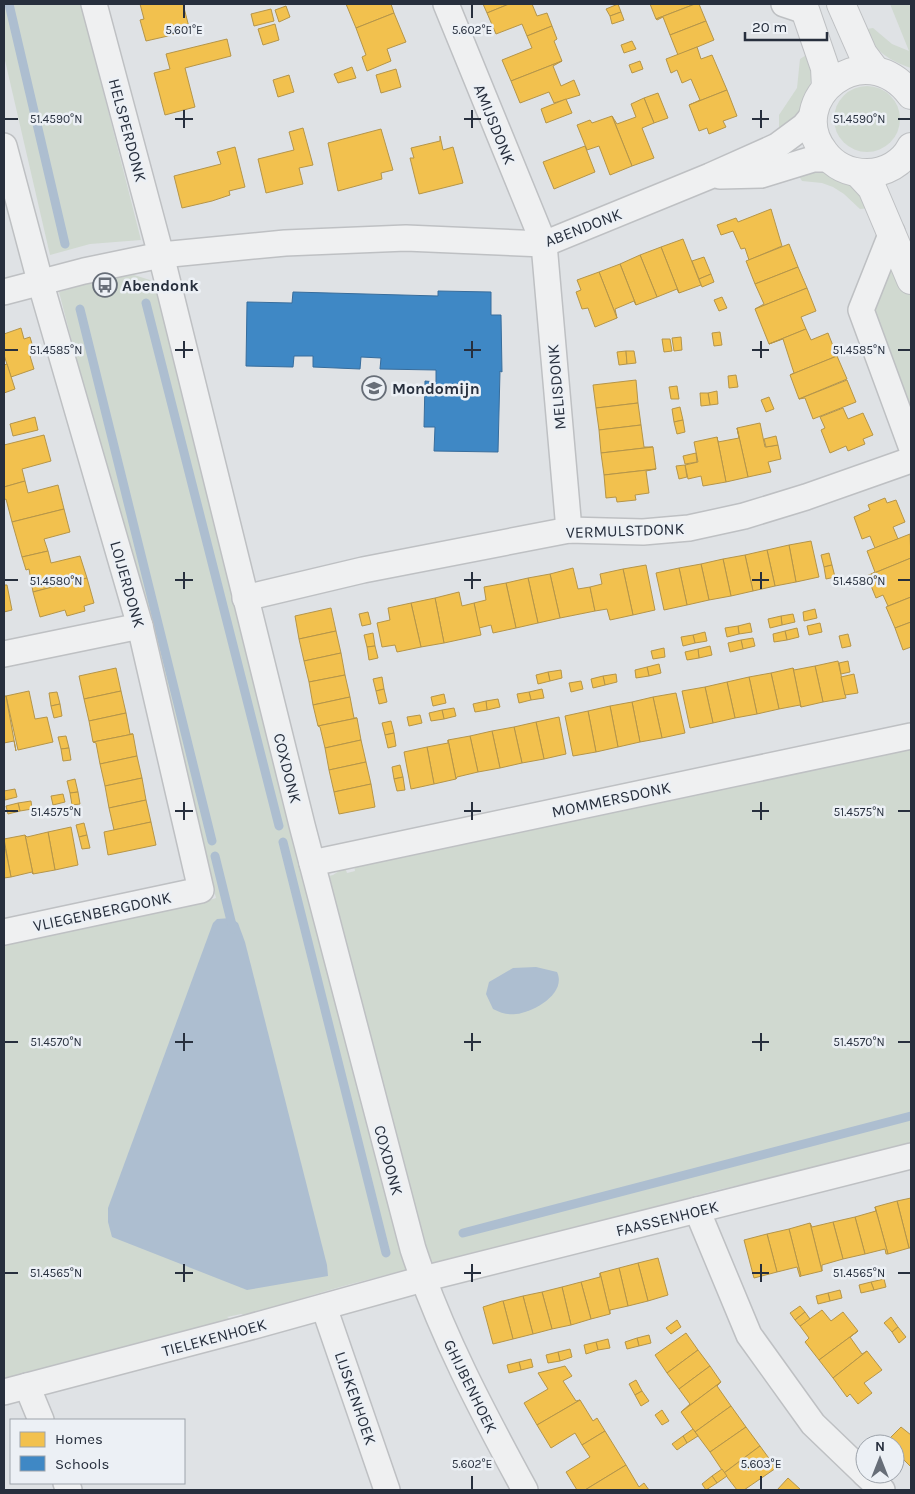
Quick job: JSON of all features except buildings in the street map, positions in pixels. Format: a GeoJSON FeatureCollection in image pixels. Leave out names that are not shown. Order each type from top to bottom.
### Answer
{"type":"FeatureCollection","features":[{"type":"Feature","properties":{"kind":"street","name":"HELSPERDONK"},"geometry":{"type":"LineString","coordinates":[[94,4],[161,256]]}},
{"type":"Feature","properties":{"kind":"street","name":"AMIJSDONK"},"geometry":{"type":"LineString","coordinates":[[446,4],[544,244]]}},
{"type":"Feature","properties":{"kind":"street"},"geometry":{"type":"LineString","coordinates":[[841,4],[863,54],[875,70]]}},
{"type":"Feature","properties":{"kind":"street"},"geometry":{"type":"LineString","coordinates":[[797,6],[825,68],[826,88]]}},
{"type":"Feature","properties":{"kind":"street"},"geometry":{"type":"LineString","coordinates":[[908,87],[885,73],[875,70],[849,73],[836,79],[826,88],[814,114],[817,138],[829,159],[838,166],[858,173],[873,173],[886,170],[910,158]]}},
{"type":"Feature","properties":{"kind":"street","name":"ABENDONK"},"geometry":{"type":"LineString","coordinates":[[4,292],[40,281],[161,256],[285,242],[406,238],[544,244],[710,176],[777,146],[804,126],[814,114]]}},
{"type":"Feature","properties":{"kind":"street","name":"LOIJERDONK"},"geometry":{"type":"LineString","coordinates":[[4,146],[40,281],[140,626],[201,890]]}},
{"type":"Feature","properties":{"kind":"street","name":"ABENDONK"},"geometry":{"type":"LineString","coordinates":[[710,176],[761,175],[813,159],[829,159]]}},
{"type":"Feature","properties":{"kind":"street"},"geometry":{"type":"LineString","coordinates":[[858,173],[872,188],[911,280]]}},
{"type":"Feature","properties":{"kind":"street"},"geometry":{"type":"LineString","coordinates":[[892,232],[861,310],[911,446]]}},
{"type":"Feature","properties":{"kind":"street","name":"MELISDONK"},"geometry":{"type":"LineString","coordinates":[[544,244],[569,530]]}},
{"type":"Feature","properties":{"kind":"street","name":"COXDONK"},"geometry":{"type":"LineString","coordinates":[[161,256],[312,863],[413,1249],[423,1279]]}},
{"type":"Feature","properties":{"kind":"street","name":"VERMULSTDONK"},"geometry":{"type":"LineString","coordinates":[[245,598],[363,570],[569,530],[643,532],[689,528],[744,516],[806,497],[911,460]]}},
{"type":"Feature","properties":{"kind":"street"},"geometry":{"type":"LineString","coordinates":[[4,654],[140,626]]}},
{"type":"Feature","properties":{"kind":"street","name":"MOMMERSDONK"},"geometry":{"type":"LineString","coordinates":[[312,863],[911,736]]}},
{"type":"Feature","properties":{"kind":"street","name":"VLIEGENBERGDONK"},"geometry":{"type":"LineString","coordinates":[[4,932],[201,890]]}},
{"type":"Feature","properties":{"kind":"street","name":"FAASSENHOEK"},"geometry":{"type":"LineString","coordinates":[[423,1279],[911,1156]]}},
{"type":"Feature","properties":{"kind":"street"},"geometry":{"type":"LineString","coordinates":[[697,1210],[749,1335],[813,1424],[855,1464]]}},
{"type":"Feature","properties":{"kind":"street","name":"TIELEKENHOEK"},"geometry":{"type":"LineString","coordinates":[[15,1389],[423,1279]]}},
{"type":"Feature","properties":{"kind":"street","name":"GHIJBENHOEK"},"geometry":{"type":"LineString","coordinates":[[423,1279],[470,1389],[525,1490]]}},
{"type":"Feature","properties":{"kind":"street","name":"LIJSKENHOEK"},"geometry":{"type":"LineString","coordinates":[[324,1306],[388,1490]]}},
{"type":"Feature","properties":{"kind":"street"},"geometry":{"type":"LineString","coordinates":[[15,1389],[40,1419]]}},
{"type":"Feature","properties":{"kind":"shaded area"},"geometry":{"type":"Polygon","coordinates":[[[4,4],[81,4],[141,240],[90,244],[50,255],[4,56],[4,4]]]}},
{"type":"Feature","properties":{"kind":"shaded area"},"geometry":{"type":"Polygon","coordinates":[[[890,4],[911,4],[911,68],[883,54],[873,43],[867,29],[873,28],[892,44],[909,51],[890,4]]]}},
{"type":"Feature","properties":{"kind":"shaded area"},"geometry":{"type":"Polygon","coordinates":[[[811,52],[811,75],[808,95],[798,112],[779,128],[779,115],[797,88],[800,59],[811,52]]]}},
{"type":"Feature","properties":{"kind":"shaded area"},"geometry":{"type":"Polygon","coordinates":[[[861,86],[873,86],[885,91],[895,101],[900,113],[898,132],[885,147],[873,152],[861,152],[849,147],[839,137],[834,125],[834,113],[839,101],[849,91],[861,86]]]}},
{"type":"Feature","properties":{"kind":"shaded area"},"geometry":{"type":"Polygon","coordinates":[[[796,171],[822,172],[840,177],[871,208],[860,209],[844,194],[833,187],[822,183],[802,181],[796,171]]]}},
{"type":"Feature","properties":{"kind":"shaded area"},"geometry":{"type":"Polygon","coordinates":[[[897,260],[911,296],[911,423],[871,306],[897,260]]]}},
{"type":"Feature","properties":{"kind":"shaded area"},"geometry":{"type":"Polygon","coordinates":[[[134,275],[150,280],[158,291],[307,881],[333,875],[345,867],[347,873],[355,871],[354,865],[911,749],[911,1145],[713,1191],[454,1262],[375,1278],[247,1316],[241,1314],[227,1317],[232,1320],[4,1379],[4,943],[192,903],[192,906],[216,898],[59,292],[101,279],[134,275]]]}},
{"type":"Feature","properties":{"kind":"water"},"geometry":{"type":"Polygon","coordinates":[[[231,918],[238,923],[245,942],[327,1265],[328,1276],[247,1290],[112,1237],[108,1222],[108,1208],[213,923],[217,919],[231,918]]]}},
{"type":"Feature","properties":{"kind":"water"},"geometry":{"type":"Polygon","coordinates":[[[536,967],[557,972],[559,980],[557,987],[547,1000],[531,1010],[516,1014],[504,1013],[493,1009],[486,994],[489,982],[513,968],[536,967]]]}},
{"type":"Feature","properties":{"kind":"waterway"},"geometry":{"type":"LineString","coordinates":[[9,4],[65,244]]}},
{"type":"Feature","properties":{"kind":"waterway"},"geometry":{"type":"LineString","coordinates":[[146,303],[279,826]]}},
{"type":"Feature","properties":{"kind":"waterway"},"geometry":{"type":"LineString","coordinates":[[80,309],[212,841]]}},
{"type":"Feature","properties":{"kind":"waterway"},"geometry":{"type":"LineString","coordinates":[[283,842],[386,1253]]}},
{"type":"Feature","properties":{"kind":"waterway"},"geometry":{"type":"LineString","coordinates":[[215,856],[233,929]]}},
{"type":"Feature","properties":{"kind":"waterway"},"geometry":{"type":"LineString","coordinates":[[463,1233],[911,1116]]}},
{"type":"Feature","properties":{"kind":"place","name":"Abendonk"},"geometry":{"type":"Point","coordinates":[105,285]}},
{"type":"Feature","properties":{"kind":"place","name":"Mondomijn"},"geometry":{"type":"Point","coordinates":[374,388]}}]}
